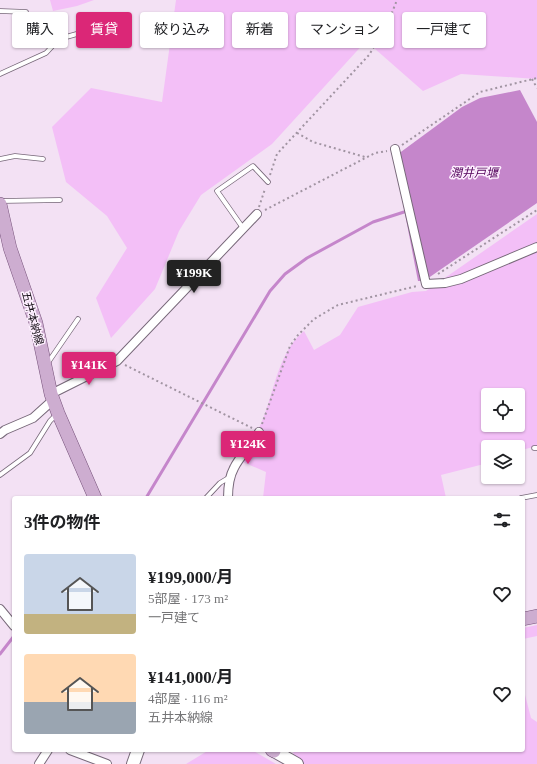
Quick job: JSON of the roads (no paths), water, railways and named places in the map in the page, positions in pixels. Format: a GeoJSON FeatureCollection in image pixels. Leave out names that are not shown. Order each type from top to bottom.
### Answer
{"type":"FeatureCollection","features":[{"type":"Feature","properties":{"kind":"main road","name":"五井本納線"},"geometry":{"type":"LineString","coordinates":[[0,203],[2,224],[36,323],[52,397],[94,496]]}},
{"type":"Feature","properties":{"kind":"main road"},"geometry":{"type":"LineString","coordinates":[[525,619],[537,616]]}},
{"type":"Feature","properties":{"kind":"street"},"geometry":{"type":"LineString","coordinates":[[395,149],[426,284],[445,283],[461,279],[537,247]]}},
{"type":"Feature","properties":{"kind":"street"},"geometry":{"type":"LineString","coordinates":[[0,434],[5,430],[33,418],[52,397],[117,361],[257,214]]}},
{"type":"Feature","properties":{"kind":"street"},"geometry":{"type":"LineString","coordinates":[[228,496],[228,484],[234,467],[254,442],[259,432]]}},
{"type":"Feature","properties":{"kind":"street"},"geometry":{"type":"LineString","coordinates":[[0,609],[12,624]]}},
{"type":"Feature","properties":{"kind":"street"},"geometry":{"type":"LineString","coordinates":[[39,764],[47,752]]}},
{"type":"Feature","properties":{"kind":"street"},"geometry":{"type":"LineString","coordinates":[[75,752],[107,764]]}},
{"type":"Feature","properties":{"kind":"street"},"geometry":{"type":"LineString","coordinates":[[133,764],[137,752]]}},
{"type":"Feature","properties":{"kind":"street"},"geometry":{"type":"LineString","coordinates":[[277,752],[298,764]]}},
{"type":"Feature","properties":{"kind":"lane"},"geometry":{"type":"LineString","coordinates":[[0,11],[26,12]]}},
{"type":"Feature","properties":{"kind":"lane"},"geometry":{"type":"LineString","coordinates":[[0,74],[46,53],[59,39],[76,34]]}},
{"type":"Feature","properties":{"kind":"lane"},"geometry":{"type":"LineString","coordinates":[[0,160],[15,156],[43,159]]}},
{"type":"Feature","properties":{"kind":"lane"},"geometry":{"type":"LineString","coordinates":[[243,228],[217,191],[253,166],[268,182]]}},
{"type":"Feature","properties":{"kind":"lane"},"geometry":{"type":"LineString","coordinates":[[0,203],[60,200]]}},
{"type":"Feature","properties":{"kind":"lane"},"geometry":{"type":"LineString","coordinates":[[45,367],[78,319]]}},
{"type":"Feature","properties":{"kind":"lane"},"geometry":{"type":"LineString","coordinates":[[0,475],[30,453],[50,421],[58,414]]}},
{"type":"Feature","properties":{"kind":"lane"},"geometry":{"type":"LineString","coordinates":[[208,496],[220,483],[230,477]]}},
{"type":"Feature","properties":{"kind":"lane"},"geometry":{"type":"LineString","coordinates":[[525,497],[537,495]]}},
{"type":"Feature","properties":{"kind":"water","name":"潤井戸堰"},"geometry":{"type":"Polygon","coordinates":[[[520,90],[537,122],[537,203],[424,281],[418,281],[394,157],[462,107],[480,98],[520,90]]]}},
{"type":"Feature","properties":{"kind":"waterway"},"geometry":{"type":"LineString","coordinates":[[147,496],[270,291],[285,274],[307,258],[373,222],[404,212]]}},
{"type":"Feature","properties":{"kind":"waterway"},"geometry":{"type":"LineString","coordinates":[[0,654],[12,639]]}}]}
